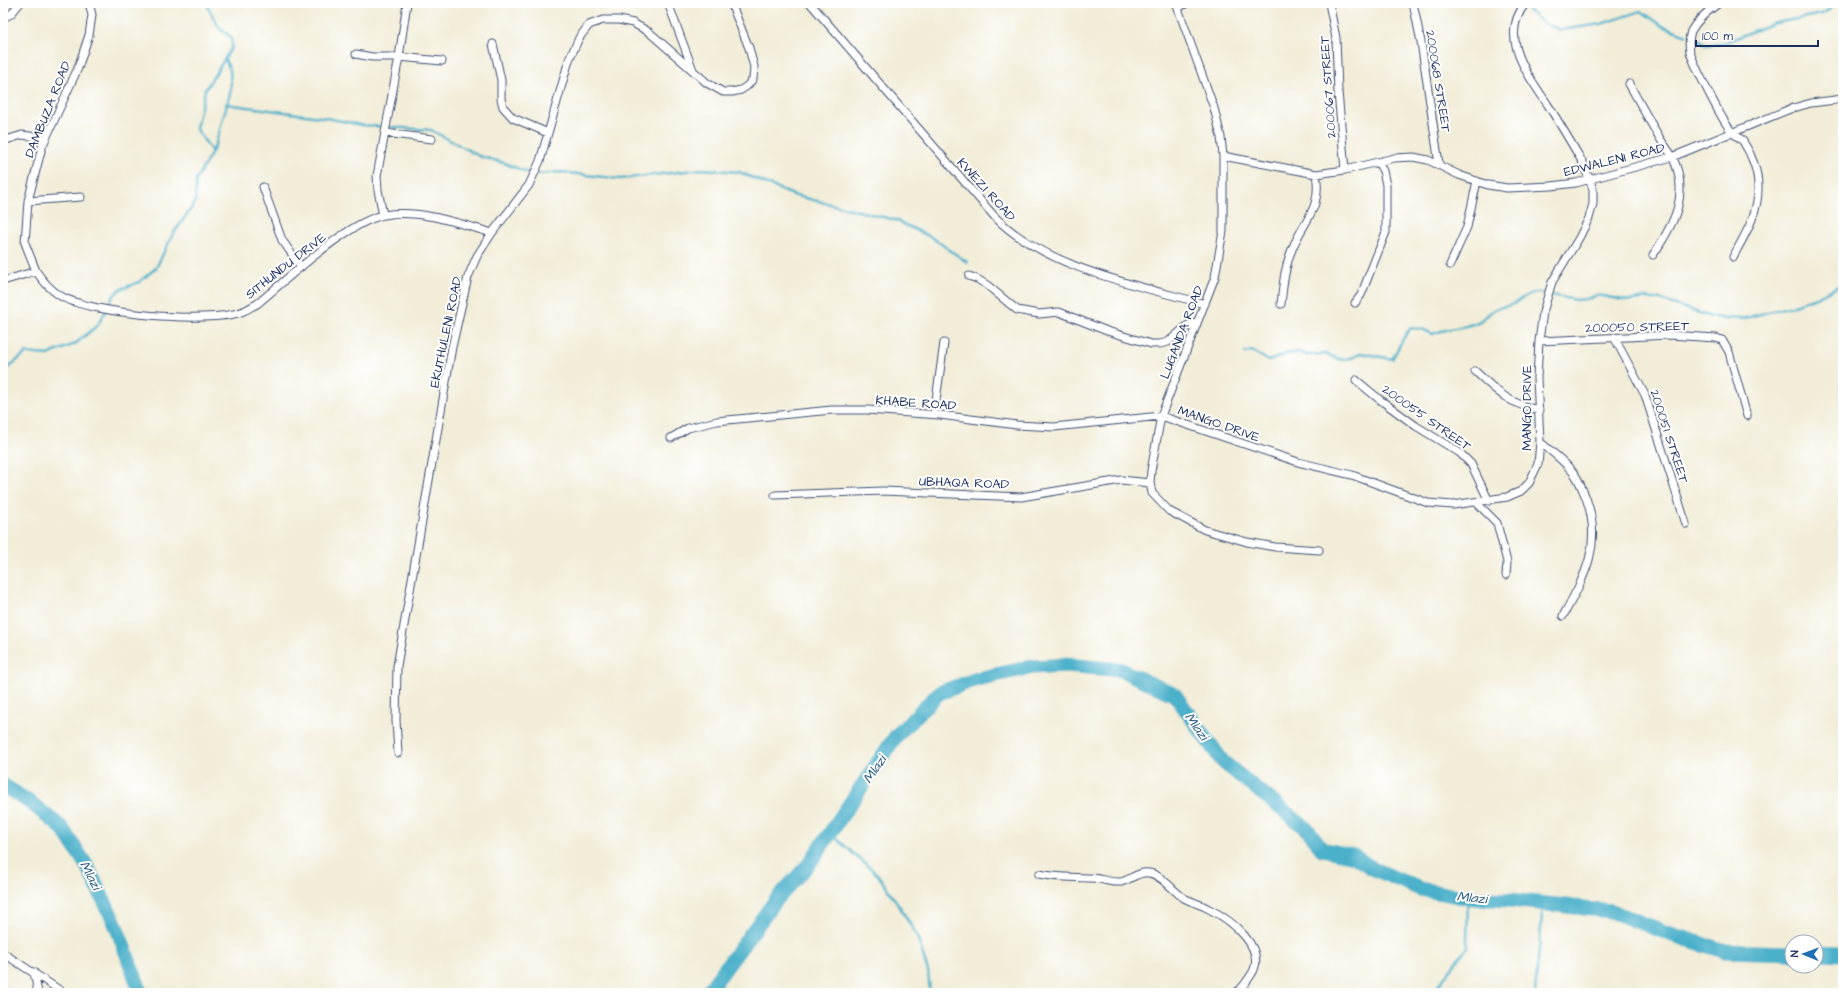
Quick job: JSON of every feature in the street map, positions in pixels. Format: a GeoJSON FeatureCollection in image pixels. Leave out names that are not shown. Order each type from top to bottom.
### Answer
{"type":"FeatureCollection","features":[{"type":"Feature","properties":{"kind":"street"},"geometry":{"type":"LineString","coordinates":[[3,18],[11,14],[20,3]]}},
{"type":"Feature","properties":{"kind":"street","name":"DAMBUZA ROAD"},"geometry":{"type":"LineString","coordinates":[[36,271],[25,243],[28,201],[42,147],[78,68],[89,35],[92,15],[89,3]]}},
{"type":"Feature","properties":{"kind":"street"},"geometry":{"type":"LineString","coordinates":[[383,215],[377,176],[399,57],[407,3]]}},
{"type":"Feature","properties":{"kind":"street"},"geometry":{"type":"LineString","coordinates":[[668,3],[694,72]]}},
{"type":"Feature","properties":{"kind":"street","name":"EKUTHULENI ROAD"},"geometry":{"type":"LineString","coordinates":[[398,753],[396,720],[397,666],[452,347],[468,277],[477,256],[492,233],[529,185],[540,161],[569,60],[579,38],[589,26],[603,20],[619,20],[633,23],[649,32],[707,83],[723,92],[741,90],[753,79],[754,67],[749,48],[731,3]]}},
{"type":"Feature","properties":{"kind":"street","name":"KWEZI ROAD"},"geometry":{"type":"LineString","coordinates":[[810,3],[938,152],[994,216],[1011,233],[1034,248],[1064,261],[1129,283],[1205,304]]}},
{"type":"Feature","properties":{"kind":"street"},"geometry":{"type":"LineString","coordinates":[[1177,6],[1187,3]]}},
{"type":"Feature","properties":{"kind":"street","name":"200067 STREET"},"geometry":{"type":"LineString","coordinates":[[1329,3],[1336,38],[1338,92],[1345,170]]}},
{"type":"Feature","properties":{"kind":"street","name":"200068 STREET"},"geometry":{"type":"LineString","coordinates":[[1413,3],[1421,42],[1439,164]]}},
{"type":"Feature","properties":{"kind":"street","name":"MANGO DRIVE"},"geometry":{"type":"LineString","coordinates":[[1161,416],[1298,462],[1352,475],[1428,503],[1453,505],[1489,501],[1507,497],[1521,491],[1529,482],[1538,464],[1540,442],[1537,378],[1539,342],[1546,295],[1552,282],[1579,238],[1589,218],[1593,204],[1590,179],[1583,163],[1519,57],[1514,32],[1518,15],[1526,3]]}},
{"type":"Feature","properties":{"kind":"street"},"geometry":{"type":"LineString","coordinates":[[1719,3],[1708,11],[1691,31],[1690,51],[1722,117],[1733,133],[1744,141],[1751,156],[1758,185],[1757,205],[1753,218],[1733,257]]}},
{"type":"Feature","properties":{"kind":"street","name":"LUGANDA ROAD"},"geometry":{"type":"LineString","coordinates":[[1150,483],[1153,456],[1161,416],[1215,276],[1222,238],[1223,156],[1221,137],[1214,108],[1177,6]]}},
{"type":"Feature","properties":{"kind":"street"},"geometry":{"type":"LineString","coordinates":[[493,44],[501,80],[501,99],[503,107],[513,118],[548,133]]}},
{"type":"Feature","properties":{"kind":"street"},"geometry":{"type":"LineString","coordinates":[[356,54],[372,57],[399,57],[442,61]]}},
{"type":"Feature","properties":{"kind":"street"},"geometry":{"type":"LineString","coordinates":[[1629,84],[1656,133],[1672,156],[1680,182],[1680,197],[1670,230],[1653,255]]}},
{"type":"Feature","properties":{"kind":"street","name":"EDWALENI ROAD"},"geometry":{"type":"LineString","coordinates":[[1223,156],[1316,174],[1345,170],[1394,158],[1413,157],[1439,164],[1459,175],[1477,181],[1507,188],[1528,188],[1576,183],[1672,156],[1733,133],[1790,109],[1811,103],[1843,99]]}},
{"type":"Feature","properties":{"kind":"street"},"geometry":{"type":"LineString","coordinates":[[385,133],[432,139]]}},
{"type":"Feature","properties":{"kind":"street"},"geometry":{"type":"LineString","coordinates":[[3,141],[22,136],[46,138]]}},
{"type":"Feature","properties":{"kind":"street"},"geometry":{"type":"LineString","coordinates":[[1355,303],[1386,232],[1386,185],[1383,171],[1378,162]]}},
{"type":"Feature","properties":{"kind":"street"},"geometry":{"type":"LineString","coordinates":[[1281,304],[1285,274],[1291,252],[1314,208],[1317,191],[1316,174]]}},
{"type":"Feature","properties":{"kind":"street"},"geometry":{"type":"LineString","coordinates":[[1450,265],[1467,227],[1477,181]]}},
{"type":"Feature","properties":{"kind":"street"},"geometry":{"type":"LineString","coordinates":[[263,187],[282,240],[301,267]]}},
{"type":"Feature","properties":{"kind":"street"},"geometry":{"type":"LineString","coordinates":[[28,201],[81,197]]}},
{"type":"Feature","properties":{"kind":"street","name":"SITHUNDU DRIVE"},"geometry":{"type":"LineString","coordinates":[[36,271],[42,280],[59,295],[88,307],[114,312],[214,316],[240,313],[257,304],[301,267],[348,231],[383,215],[403,214],[438,218],[492,233]]}},
{"type":"Feature","properties":{"kind":"street"},"geometry":{"type":"LineString","coordinates":[[3,281],[36,271]]}},
{"type":"Feature","properties":{"kind":"street"},"geometry":{"type":"LineString","coordinates":[[969,276],[987,285],[1017,310],[1039,314],[1059,312],[1107,331],[1151,344],[1168,342],[1188,325],[1197,322]]}},
{"type":"Feature","properties":{"kind":"street","name":"200050 STREET"},"geometry":{"type":"LineString","coordinates":[[1539,342],[1670,335],[1712,337],[1722,340],[1729,352],[1747,416]]}},
{"type":"Feature","properties":{"kind":"street","name":"200051 STREET"},"geometry":{"type":"LineString","coordinates":[[1614,337],[1645,395],[1686,524]]}},
{"type":"Feature","properties":{"kind":"street"},"geometry":{"type":"LineString","coordinates":[[934,414],[944,343]]}},
{"type":"Feature","properties":{"kind":"street"},"geometry":{"type":"LineString","coordinates":[[1475,371],[1496,391],[1511,402],[1539,410]]}},
{"type":"Feature","properties":{"kind":"street","name":"200055 STREET"},"geometry":{"type":"LineString","coordinates":[[1356,380],[1416,426],[1460,453],[1471,464],[1489,501]]}},
{"type":"Feature","properties":{"kind":"street","name":"KHABE ROAD"},"geometry":{"type":"LineString","coordinates":[[671,438],[680,432],[700,425],[795,413],[866,410],[934,414],[1017,425],[1054,427],[1161,416]]}},
{"type":"Feature","properties":{"kind":"street"},"geometry":{"type":"LineString","coordinates":[[1540,442],[1573,472],[1582,487],[1589,506],[1593,526],[1593,545],[1589,564],[1563,616]]}},
{"type":"Feature","properties":{"kind":"street","name":"UBHAQA ROAD"},"geometry":{"type":"LineString","coordinates":[[775,495],[884,491],[1021,496],[1121,480],[1150,483]]}},
{"type":"Feature","properties":{"kind":"street"},"geometry":{"type":"LineString","coordinates":[[1150,483],[1152,493],[1169,511],[1205,530],[1247,542],[1276,547],[1319,550]]}},
{"type":"Feature","properties":{"kind":"street"},"geometry":{"type":"LineString","coordinates":[[1477,503],[1497,523],[1507,562],[1506,575]]}},
{"type":"Feature","properties":{"kind":"street"},"geometry":{"type":"LineString","coordinates":[[1039,874],[1065,879],[1091,878],[1120,882],[1144,873],[1154,875],[1185,898],[1222,917],[1234,926],[1250,944],[1256,961],[1254,970],[1242,989],[1235,993]]}},
{"type":"Feature","properties":{"kind":"street"},"geometry":{"type":"LineString","coordinates":[[3,953],[64,993]]}},
{"type":"Feature","properties":{"kind":"street"},"geometry":{"type":"LineString","coordinates":[[34,972],[38,993]]}},
{"type":"Feature","properties":{"kind":"waterway"},"geometry":{"type":"LineString","coordinates":[[3,372],[26,353],[47,355],[75,344],[98,325],[114,295],[119,290],[139,282],[156,268],[173,234],[195,203],[196,180],[212,152],[196,128],[205,90],[232,47],[231,37],[219,28],[206,3]]}},
{"type":"Feature","properties":{"kind":"waterway"},"geometry":{"type":"LineString","coordinates":[[1514,3],[1521,6]]}},
{"type":"Feature","properties":{"kind":"waterway"},"geometry":{"type":"LineString","coordinates":[[1696,37],[1706,45],[1721,44],[1771,24],[1822,14],[1840,3]]}},
{"type":"Feature","properties":{"kind":"waterway"},"geometry":{"type":"LineString","coordinates":[[1528,10],[1543,23],[1561,30],[1601,24],[1641,11],[1663,26],[1687,35]]}},
{"type":"Feature","properties":{"kind":"waterway"},"geometry":{"type":"LineString","coordinates":[[212,152],[231,90],[230,70],[225,59]]}},
{"type":"Feature","properties":{"kind":"waterway"},"geometry":{"type":"LineString","coordinates":[[226,104],[327,118],[361,125],[431,130],[479,156],[504,163],[529,173]]}},
{"type":"Feature","properties":{"kind":"waterway"},"geometry":{"type":"LineString","coordinates":[[539,174],[561,172],[620,179],[702,169],[739,172],[793,195],[895,220],[931,237],[967,262]]}},
{"type":"Feature","properties":{"kind":"waterway"},"geometry":{"type":"LineString","coordinates":[[1551,295],[1576,300],[1587,299],[1597,295],[1629,301],[1646,298],[1661,300],[1711,317],[1741,319],[1792,306],[1816,297],[1843,284]]}},
{"type":"Feature","properties":{"kind":"waterway"},"geometry":{"type":"LineString","coordinates":[[1245,353],[1252,351],[1269,361],[1286,354],[1298,352],[1307,355],[1325,354],[1342,360],[1354,357],[1361,353],[1392,359],[1411,328],[1422,329],[1433,334],[1444,330],[1467,326],[1480,321],[1495,309],[1513,304],[1533,293],[1544,293]]}},
{"type":"Feature","properties":{"kind":"waterway","name":"Mlazi"},"geometry":{"type":"LineString","coordinates":[[707,993],[776,900],[809,864],[896,736],[939,693],[977,679],[1032,667],[1066,665],[1121,670],[1175,695],[1223,762],[1308,830],[1322,849],[1354,856],[1372,868],[1420,889],[1468,898],[1510,900],[1611,911],[1670,934],[1725,951],[1784,953]]}},
{"type":"Feature","properties":{"kind":"waterway","name":"Mlazi"},"geometry":{"type":"LineString","coordinates":[[3,785],[32,804],[62,828],[87,866],[115,923],[141,993]]}},
{"type":"Feature","properties":{"kind":"waterway"},"geometry":{"type":"LineString","coordinates":[[830,833],[878,875],[900,907],[917,936],[928,971],[930,993]]}},
{"type":"Feature","properties":{"kind":"waterway"},"geometry":{"type":"LineString","coordinates":[[1433,993],[1467,947],[1468,898]]}},
{"type":"Feature","properties":{"kind":"waterway"},"geometry":{"type":"LineString","coordinates":[[1535,993],[1543,904]]}},
{"type":"Feature","properties":{"kind":"waterway","name":"Mlazi"},"geometry":{"type":"LineString","coordinates":[[1824,953],[1843,954]]}}]}
